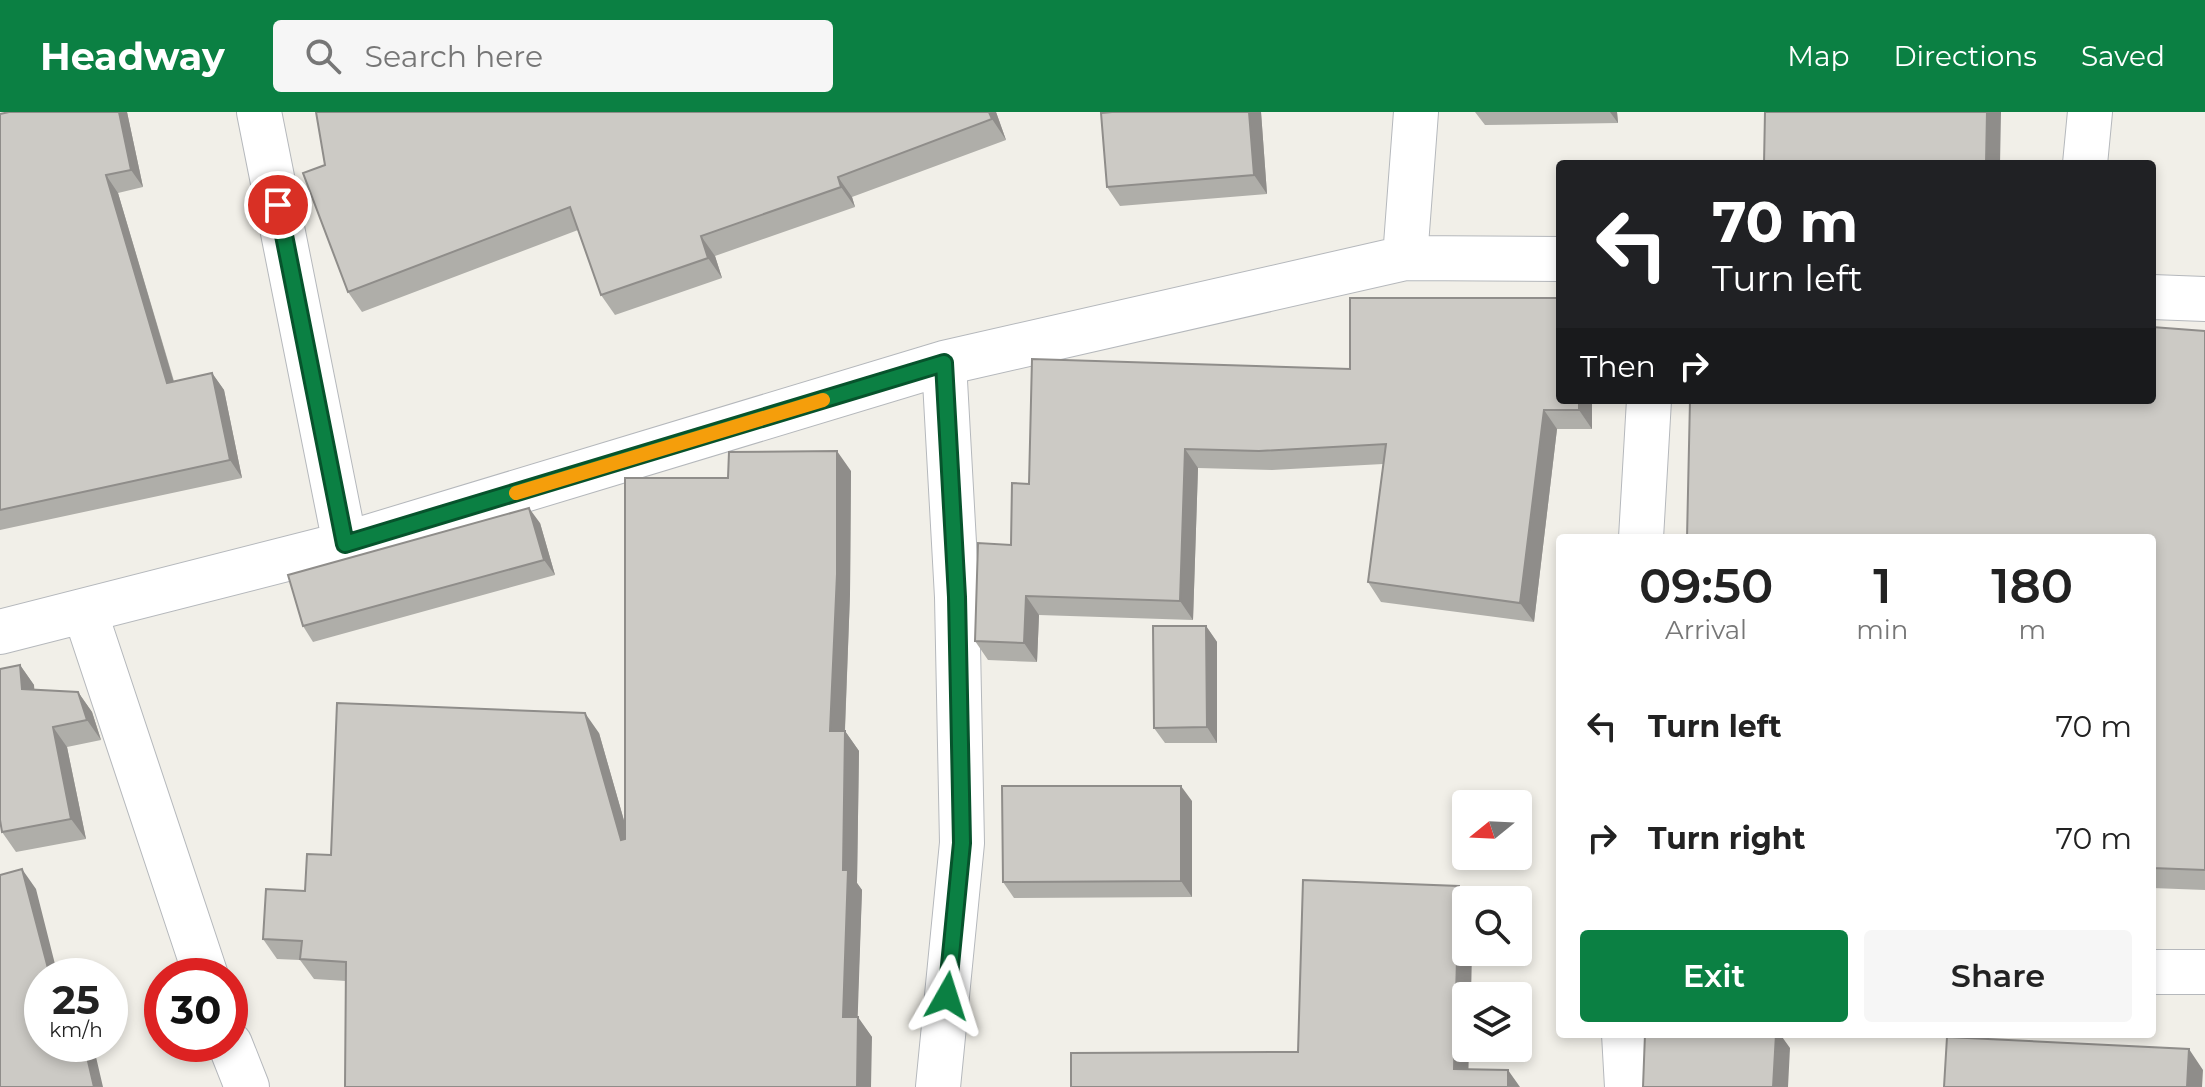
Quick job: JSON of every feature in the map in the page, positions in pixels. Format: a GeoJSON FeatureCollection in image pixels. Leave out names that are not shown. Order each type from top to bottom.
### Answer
{"type":"FeatureCollection","features":[{"type":"Feature","properties":{"kind":"street"},"geometry":{"type":"LineString","coordinates":[[259,112],[345,544]]}},
{"type":"Feature","properties":{"kind":"street"},"geometry":{"type":"LineString","coordinates":[[1405,258],[1416,112]]}},
{"type":"Feature","properties":{"kind":"street"},"geometry":{"type":"LineString","coordinates":[[2085,160],[2090,112]]}},
{"type":"Feature","properties":{"kind":"street"},"geometry":{"type":"LineString","coordinates":[[0,632],[345,544],[944,363],[1405,258],[1556,259]]}},
{"type":"Feature","properties":{"kind":"street"},"geometry":{"type":"LineString","coordinates":[[2156,297],[2205,299]]}},
{"type":"Feature","properties":{"kind":"street"},"geometry":{"type":"LineString","coordinates":[[938,1087],[962,843],[957,597],[944,363]]}},
{"type":"Feature","properties":{"kind":"street"},"geometry":{"type":"LineString","coordinates":[[1641,534],[1649,404]]}},
{"type":"Feature","properties":{"kind":"street"},"geometry":{"type":"LineString","coordinates":[[85,612],[200,958]]}},
{"type":"Feature","properties":{"kind":"street"},"geometry":{"type":"LineString","coordinates":[[2156,972],[2205,972]]}},
{"type":"Feature","properties":{"kind":"street"},"geometry":{"type":"LineString","coordinates":[[1624,1038],[1627,1087]]}},
{"type":"Feature","properties":{"kind":"street"},"geometry":{"type":"LineString","coordinates":[[237,1062],[247,1087]]}},
{"type":"Feature","properties":{"kind":"building"},"geometry":{"type":"Polygon","coordinates":[[[119,112],[131,170],[106,175],[167,383],[212,373],[230,460],[0,510],[0,114],[119,112]]]}},
{"type":"Feature","properties":{"kind":"building"},"geometry":{"type":"Polygon","coordinates":[[[316,112],[989,112],[992,119],[838,177],[841,187],[701,236],[708,258],[601,295],[570,207],[348,292],[303,173],[325,165],[316,112]]]}},
{"type":"Feature","properties":{"kind":"building"},"geometry":{"type":"Polygon","coordinates":[[[1249,112],[1254,175],[1107,187],[1101,113],[1249,112]]]}},
{"type":"Feature","properties":{"kind":"building"},"geometry":{"type":"Polygon","coordinates":[[[1765,112],[1987,112],[1986,160],[1764,160],[1765,112]]]}},
{"type":"Feature","properties":{"kind":"building"},"geometry":{"type":"Polygon","coordinates":[[[1350,298],[1556,298],[1556,404],[1579,404],[1579,410],[1544,410],[1520,603],[1368,582],[1386,444],[1259,451],[1185,449],[1180,601],[1026,596],[1024,643],[975,641],[978,543],[1011,545],[1012,483],[1029,484],[1032,359],[1350,369],[1350,298]]]}},
{"type":"Feature","properties":{"kind":"building"},"geometry":{"type":"Polygon","coordinates":[[[2156,327],[2205,331],[2205,870],[2156,868],[2156,534],[1687,534],[1690,404],[2156,404],[2156,327]]]}},
{"type":"Feature","properties":{"kind":"building"},"geometry":{"type":"Polygon","coordinates":[[[837,451],[837,574],[830,731],[845,731],[843,870],[848,870],[843,1017],[858,1017],[857,1087],[345,1087],[346,962],[300,959],[302,941],[263,939],[266,889],[305,891],[307,854],[331,855],[337,703],[585,713],[621,840],[625,839],[625,478],[728,478],[729,452],[837,451]]]}},
{"type":"Feature","properties":{"kind":"building"},"geometry":{"type":"Polygon","coordinates":[[[529,508],[544,560],[303,626],[288,575],[529,508]]]}},
{"type":"Feature","properties":{"kind":"building"},"geometry":{"type":"Polygon","coordinates":[[[1153,626],[1206,626],[1207,727],[1154,728],[1153,626]]]}},
{"type":"Feature","properties":{"kind":"building"},"geometry":{"type":"Polygon","coordinates":[[[20,665],[22,689],[78,692],[87,720],[53,727],[71,819],[2,832],[0,669],[20,665]]]}},
{"type":"Feature","properties":{"kind":"building"},"geometry":{"type":"Polygon","coordinates":[[[1002,786],[1181,786],[1181,881],[1003,882],[1002,786]]]}},
{"type":"Feature","properties":{"kind":"building"},"geometry":{"type":"Polygon","coordinates":[[[22,869],[45,958],[24,958],[24,1062],[88,1062],[94,1087],[0,1087],[0,875],[22,869]]]}},
{"type":"Feature","properties":{"kind":"building"},"geometry":{"type":"Polygon","coordinates":[[[1303,880],[1459,886],[1452,886],[1452,966],[1457,966],[1456,982],[1452,982],[1452,1062],[1454,1069],[1508,1070],[1508,1087],[1071,1087],[1071,1053],[1298,1052],[1303,880]]]}},
{"type":"Feature","properties":{"kind":"building"},"geometry":{"type":"Polygon","coordinates":[[[1645,1038],[1776,1038],[1773,1087],[1643,1087],[1645,1038]]]}},
{"type":"Feature","properties":{"kind":"building"},"geometry":{"type":"Polygon","coordinates":[[[1947,1038],[2189,1049],[2187,1087],[1944,1087],[1947,1038]]]}},
{"type":"Feature","properties":{"kind":"slow traffic"},"geometry":{"type":"LineString","coordinates":[[516,493],[823,400]]}},
{"type":"Feature","properties":{"kind":"route"},"geometry":{"type":"LineString","coordinates":[[278,205],[345,544],[944,363],[957,597],[962,843],[947,996]]}}]}
